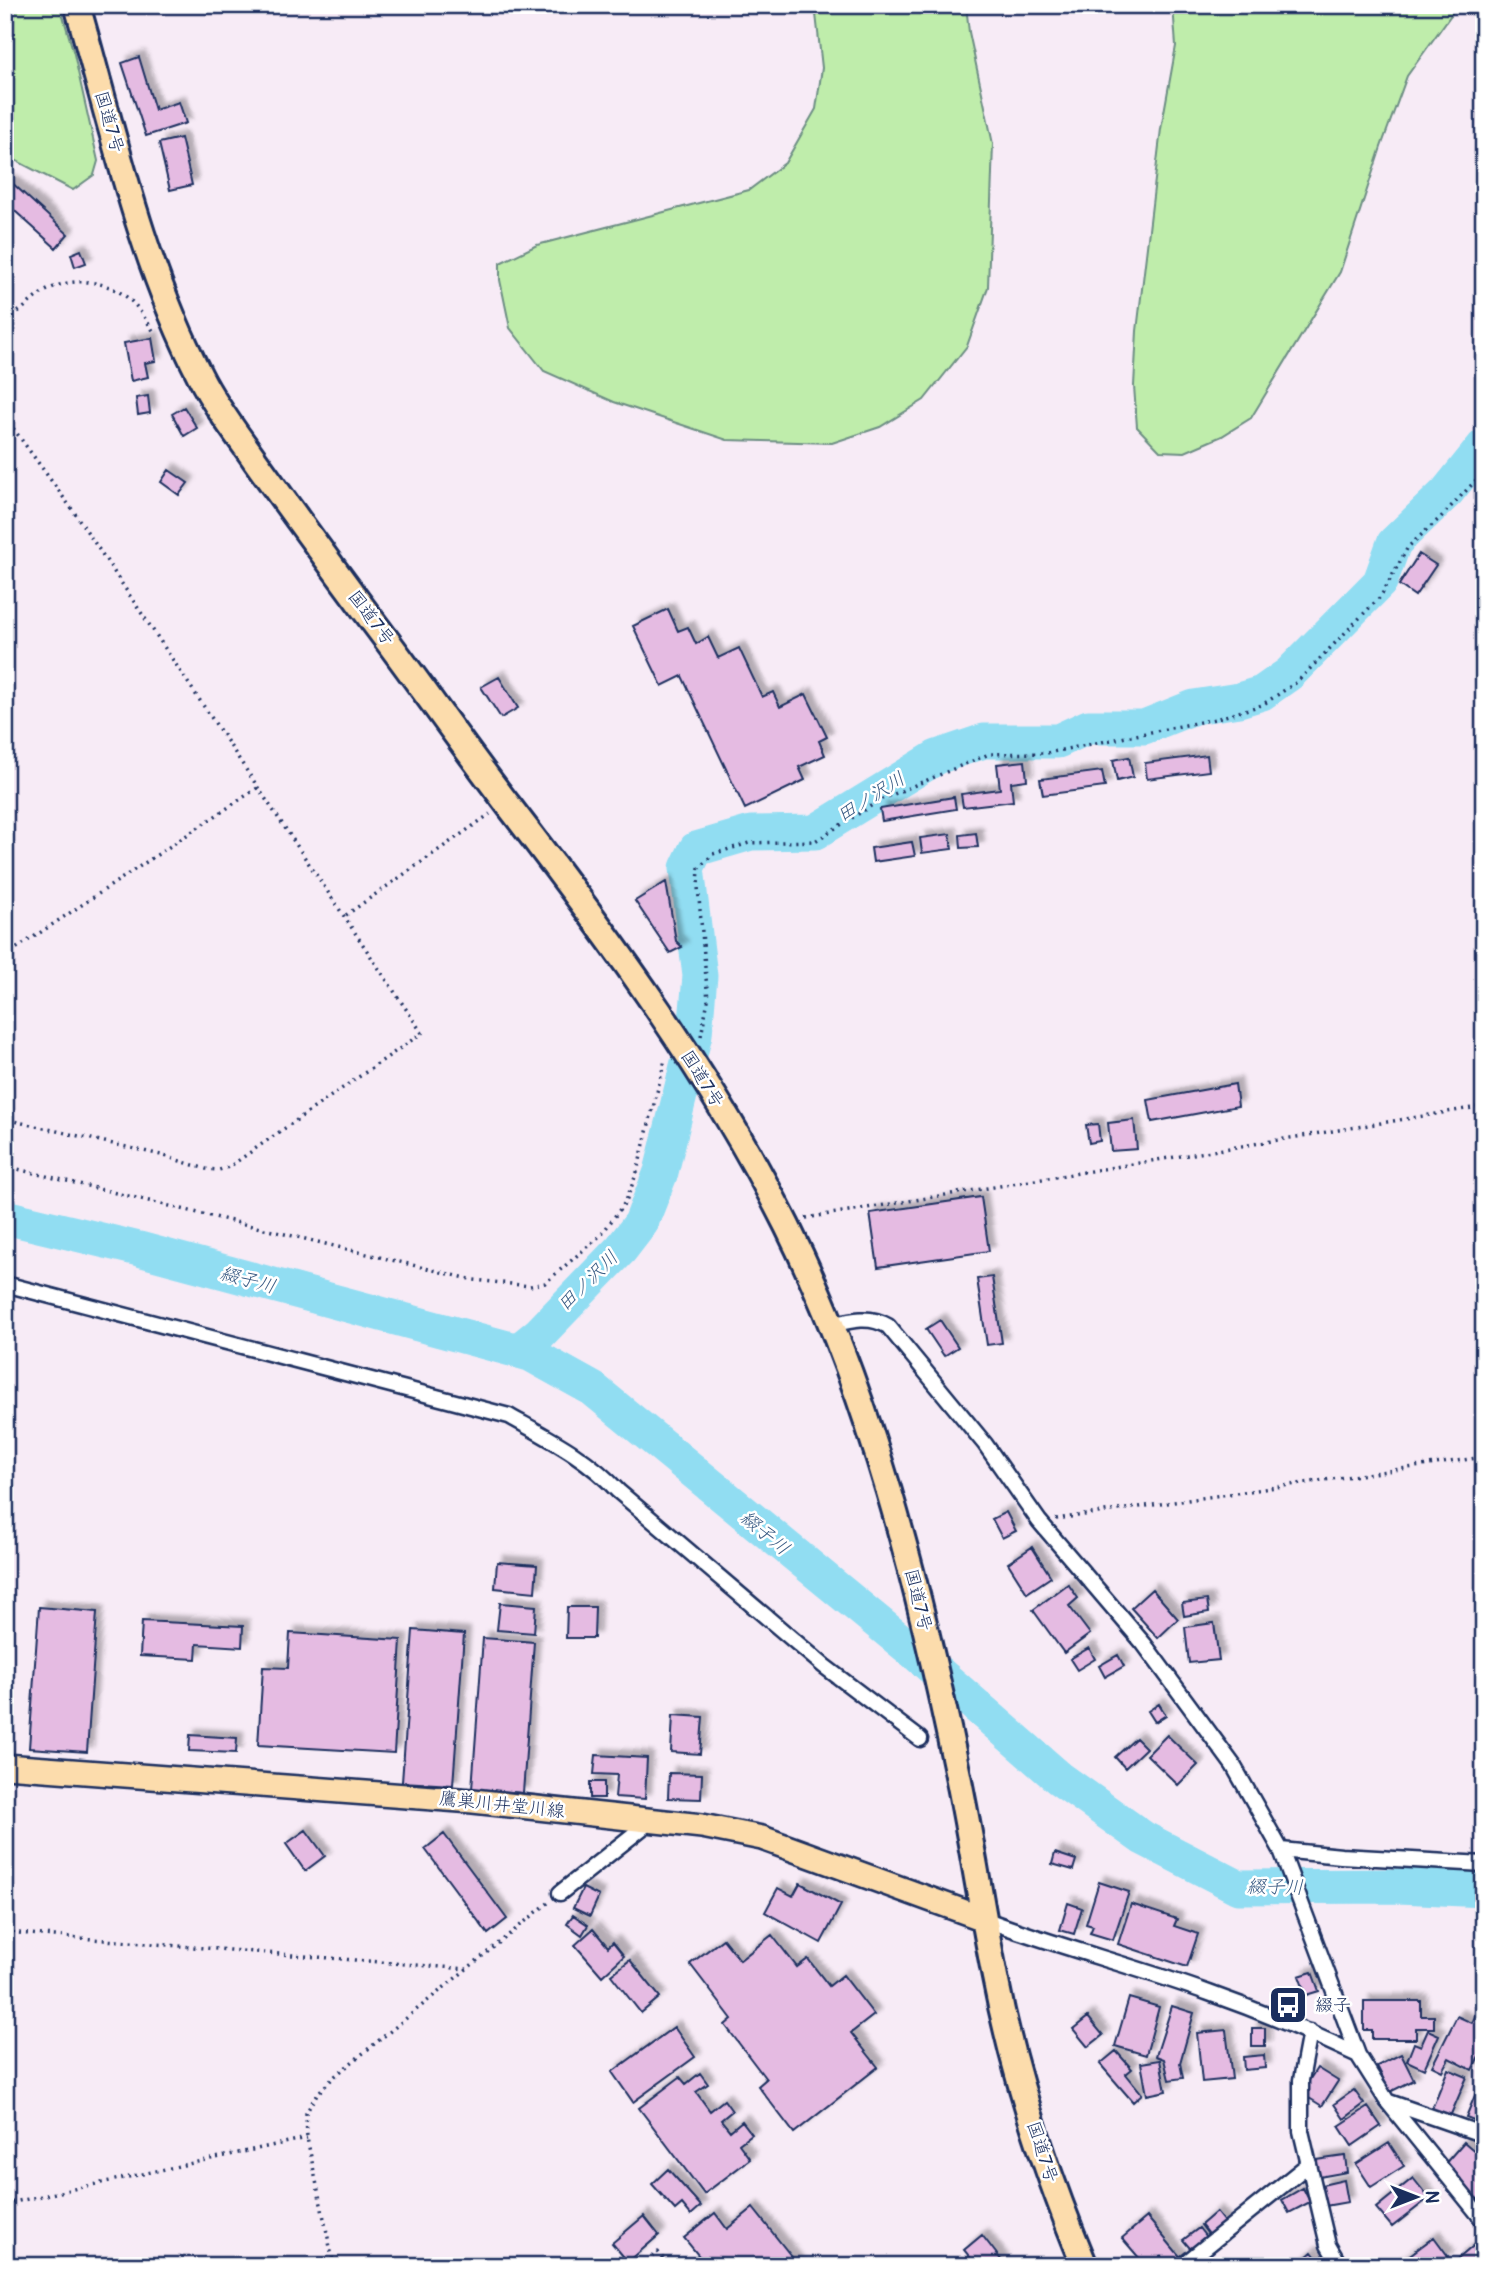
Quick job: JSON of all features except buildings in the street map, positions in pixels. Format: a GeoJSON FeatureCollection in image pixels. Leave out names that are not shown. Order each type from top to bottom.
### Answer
{"type":"FeatureCollection","features":[{"type":"Feature","properties":{"kind":"highway","name":"国道7号"},"geometry":{"type":"LineString","coordinates":[[77,5],[137,218],[180,334],[201,379],[284,502],[550,858],[671,1030],[785,1222],[831,1325],[888,1488],[912,1576],[958,1774],[995,1982],[1035,2135],[1085,2266]]}},
{"type":"Feature","properties":{"kind":"main road","name":"鷹巣川井堂川線"},"geometry":{"type":"LineString","coordinates":[[5,1766],[473,1801],[702,1826],[762,1838],[984,1919]]}},
{"type":"Feature","properties":{"kind":"street"},"geometry":{"type":"LineString","coordinates":[[5,1284],[509,1416],[563,1446],[600,1471],[618,1491],[824,1666],[920,1739]]}},
{"type":"Feature","properties":{"kind":"street"},"geometry":{"type":"LineString","coordinates":[[831,1325],[866,1319],[888,1326],[985,1444],[1038,1521],[1144,1644],[1233,1765],[1281,1850],[1358,2055],[1387,2101],[1484,2221]]}},
{"type":"Feature","properties":{"kind":"street"},"geometry":{"type":"LineString","coordinates":[[560,1893],[652,1820]]}},
{"type":"Feature","properties":{"kind":"street"},"geometry":{"type":"LineString","coordinates":[[1281,1850],[1484,1864]]}},
{"type":"Feature","properties":{"kind":"street"},"geometry":{"type":"LineString","coordinates":[[984,1919],[1035,1938],[1208,1992],[1310,2032],[1358,2055]]}},
{"type":"Feature","properties":{"kind":"street"},"geometry":{"type":"LineString","coordinates":[[1310,2032],[1301,2080],[1301,2132],[1328,2245],[1340,2266]]}},
{"type":"Feature","properties":{"kind":"street"},"geometry":{"type":"LineString","coordinates":[[1387,2101],[1484,2135]]}},
{"type":"Feature","properties":{"kind":"street"},"geometry":{"type":"LineString","coordinates":[[1182,2266],[1309,2164]]}},
{"type":"Feature","properties":{"kind":"path"},"geometry":{"type":"LineString","coordinates":[[5,317],[15,315],[42,292],[70,282],[108,285],[134,304],[160,341]]}},
{"type":"Feature","properties":{"kind":"path"},"geometry":{"type":"LineString","coordinates":[[5,417],[74,512],[346,915],[422,1033],[229,1167],[219,1170],[5,1119]]}},
{"type":"Feature","properties":{"kind":"path"},"geometry":{"type":"LineString","coordinates":[[694,1066],[708,1000],[698,887],[699,868],[713,854],[749,843],[815,841],[883,799],[989,754],[1047,753],[1214,719],[1262,705],[1297,682],[1381,596],[1408,547],[1480,476],[1484,477]]}},
{"type":"Feature","properties":{"kind":"path"},"geometry":{"type":"LineString","coordinates":[[5,956],[259,787]]}},
{"type":"Feature","properties":{"kind":"path"},"geometry":{"type":"LineString","coordinates":[[346,915],[507,803]]}},
{"type":"Feature","properties":{"kind":"path"},"geometry":{"type":"LineString","coordinates":[[5,1166],[474,1280],[508,1285],[537,1285],[544,1283],[601,1235],[626,1201],[649,1128],[671,1030]]}},
{"type":"Feature","properties":{"kind":"path"},"geometry":{"type":"LineString","coordinates":[[785,1222],[1484,1106]]}},
{"type":"Feature","properties":{"kind":"path"},"geometry":{"type":"LineString","coordinates":[[1038,1521],[1484,1457]]}},
{"type":"Feature","properties":{"kind":"path"},"geometry":{"type":"LineString","coordinates":[[334,2266],[307,2138],[306,2113],[317,2094],[335,2076],[560,1893]]}},
{"type":"Feature","properties":{"kind":"path"},"geometry":{"type":"LineString","coordinates":[[5,1932],[468,1969]]}},
{"type":"Feature","properties":{"kind":"path"},"geometry":{"type":"LineString","coordinates":[[5,2204],[307,2138]]}},
{"type":"Feature","properties":{"kind":"path"},"geometry":{"type":"LineString","coordinates":[[642,2266],[658,2252],[669,2266]]}},
{"type":"Feature","properties":{"kind":"green space"},"geometry":{"type":"Polygon","coordinates":[[[5,5],[60,5],[98,161],[94,175],[73,190],[5,155],[5,5]]]}},
{"type":"Feature","properties":{"kind":"green space"},"geometry":{"type":"Polygon","coordinates":[[[815,5],[966,5],[969,32],[993,144],[988,287],[967,346],[924,400],[880,427],[832,443],[727,440],[614,402],[544,371],[510,328],[500,280],[500,263],[537,245],[749,190],[785,163],[816,109],[822,68],[815,5]]]}},
{"type":"Feature","properties":{"kind":"green space"},"geometry":{"type":"Polygon","coordinates":[[[1173,5],[1458,5],[1407,76],[1340,272],[1251,418],[1222,436],[1185,452],[1160,451],[1137,427],[1134,386],[1137,331],[1161,129],[1176,46],[1173,5]]]}},
{"type":"Feature","properties":{"kind":"waterway","name":"田ノ沢川"},"geometry":{"type":"LineString","coordinates":[[518,1351],[540,1333],[621,1249],[641,1223],[661,1172],[695,1034],[700,976],[687,868],[696,849],[751,833],[815,832],[937,757],[984,741],[1058,741],[1088,727],[1144,727],[1194,707],[1239,700],[1262,693],[1289,674],[1380,582],[1394,543],[1447,492],[1484,446]]}},
{"type":"Feature","properties":{"kind":"waterway","name":"綴子川"},"geometry":{"type":"LineString","coordinates":[[5,1217],[139,1249],[530,1354],[593,1389],[919,1656],[1059,1778],[1143,1838],[1238,1887],[1400,1886],[1484,1890]]}},
{"type":"Feature","properties":{"kind":"place","name":"綴子"},"geometry":{"type":"Point","coordinates":[1288,2005]}}]}
